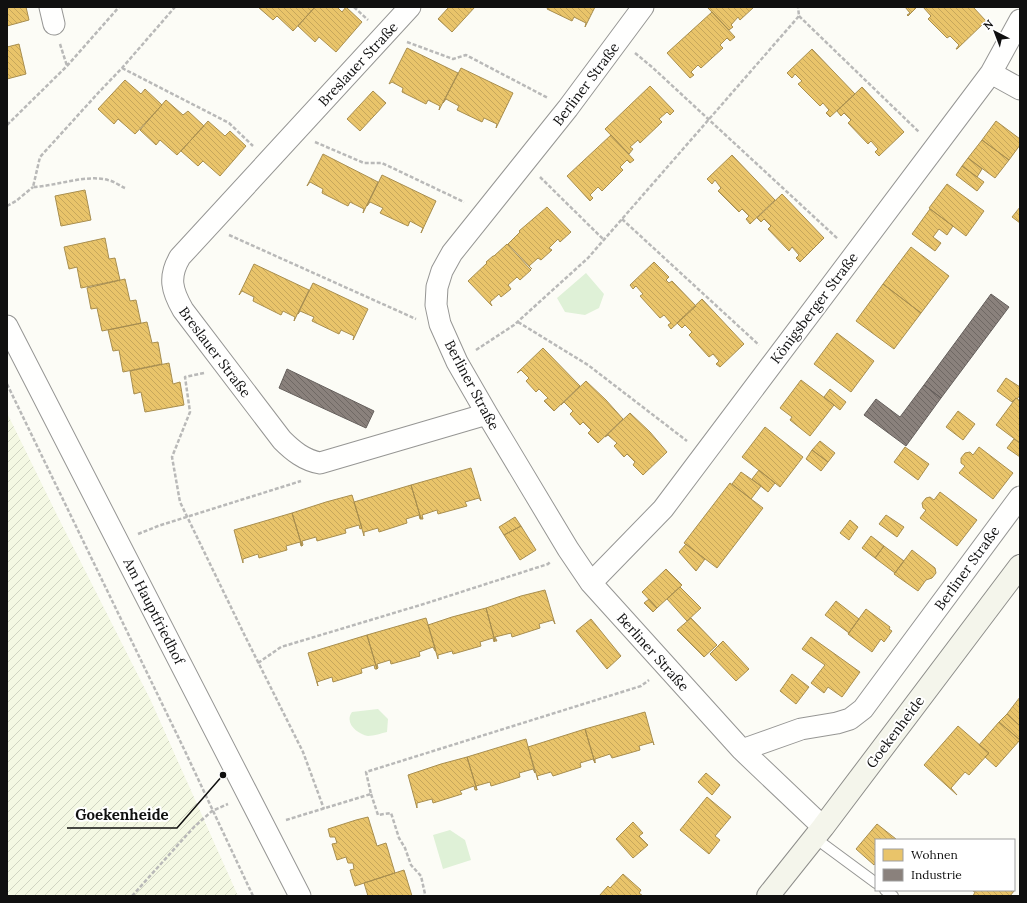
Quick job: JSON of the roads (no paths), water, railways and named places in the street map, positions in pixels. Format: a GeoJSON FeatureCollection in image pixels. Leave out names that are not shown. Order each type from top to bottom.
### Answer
{"type":"FeatureCollection","features":[{"type":"Feature","properties":{"kind":"main road","name":"Goekenheide"},"geometry":{"type":"LineString","coordinates":[[768,896],[819,832],[1020,566]]}},
{"type":"Feature","properties":{"kind":"street","name":"Breslauer Straße"},"geometry":{"type":"LineString","coordinates":[[410,7],[180,257],[174,270],[173,286],[175,297],[183,310],[282,440],[300,456],[310,461],[320,463],[487,414]]}},
{"type":"Feature","properties":{"kind":"street","name":"Berliner Straße"},"geometry":{"type":"LineString","coordinates":[[643,7],[568,108],[452,253],[442,271],[438,287],[436,305],[440,324],[458,362],[487,414],[590,583],[819,832]]}},
{"type":"Feature","properties":{"kind":"street","name":"Königsberger Straße"},"geometry":{"type":"LineString","coordinates":[[590,583],[663,509],[991,73],[1020,20]]}},
{"type":"Feature","properties":{"kind":"street"},"geometry":{"type":"LineString","coordinates":[[991,73],[1020,90]]}},
{"type":"Feature","properties":{"kind":"street","name":"Am Hauptfriedhof"},"geometry":{"type":"LineString","coordinates":[[7,326],[300,896]]}},
{"type":"Feature","properties":{"kind":"street","name":"Berliner Straße"},"geometry":{"type":"LineString","coordinates":[[742,750],[801,729],[837,724],[850,719],[863,709],[1020,497]]}},
{"type":"Feature","properties":{"kind":"lane"},"geometry":{"type":"LineString","coordinates":[[819,832],[875,882]]}},
{"type":"Feature","properties":{"kind":"place","name":"Goekenheide"},"geometry":{"type":"Point","coordinates":[223,775]}}]}
